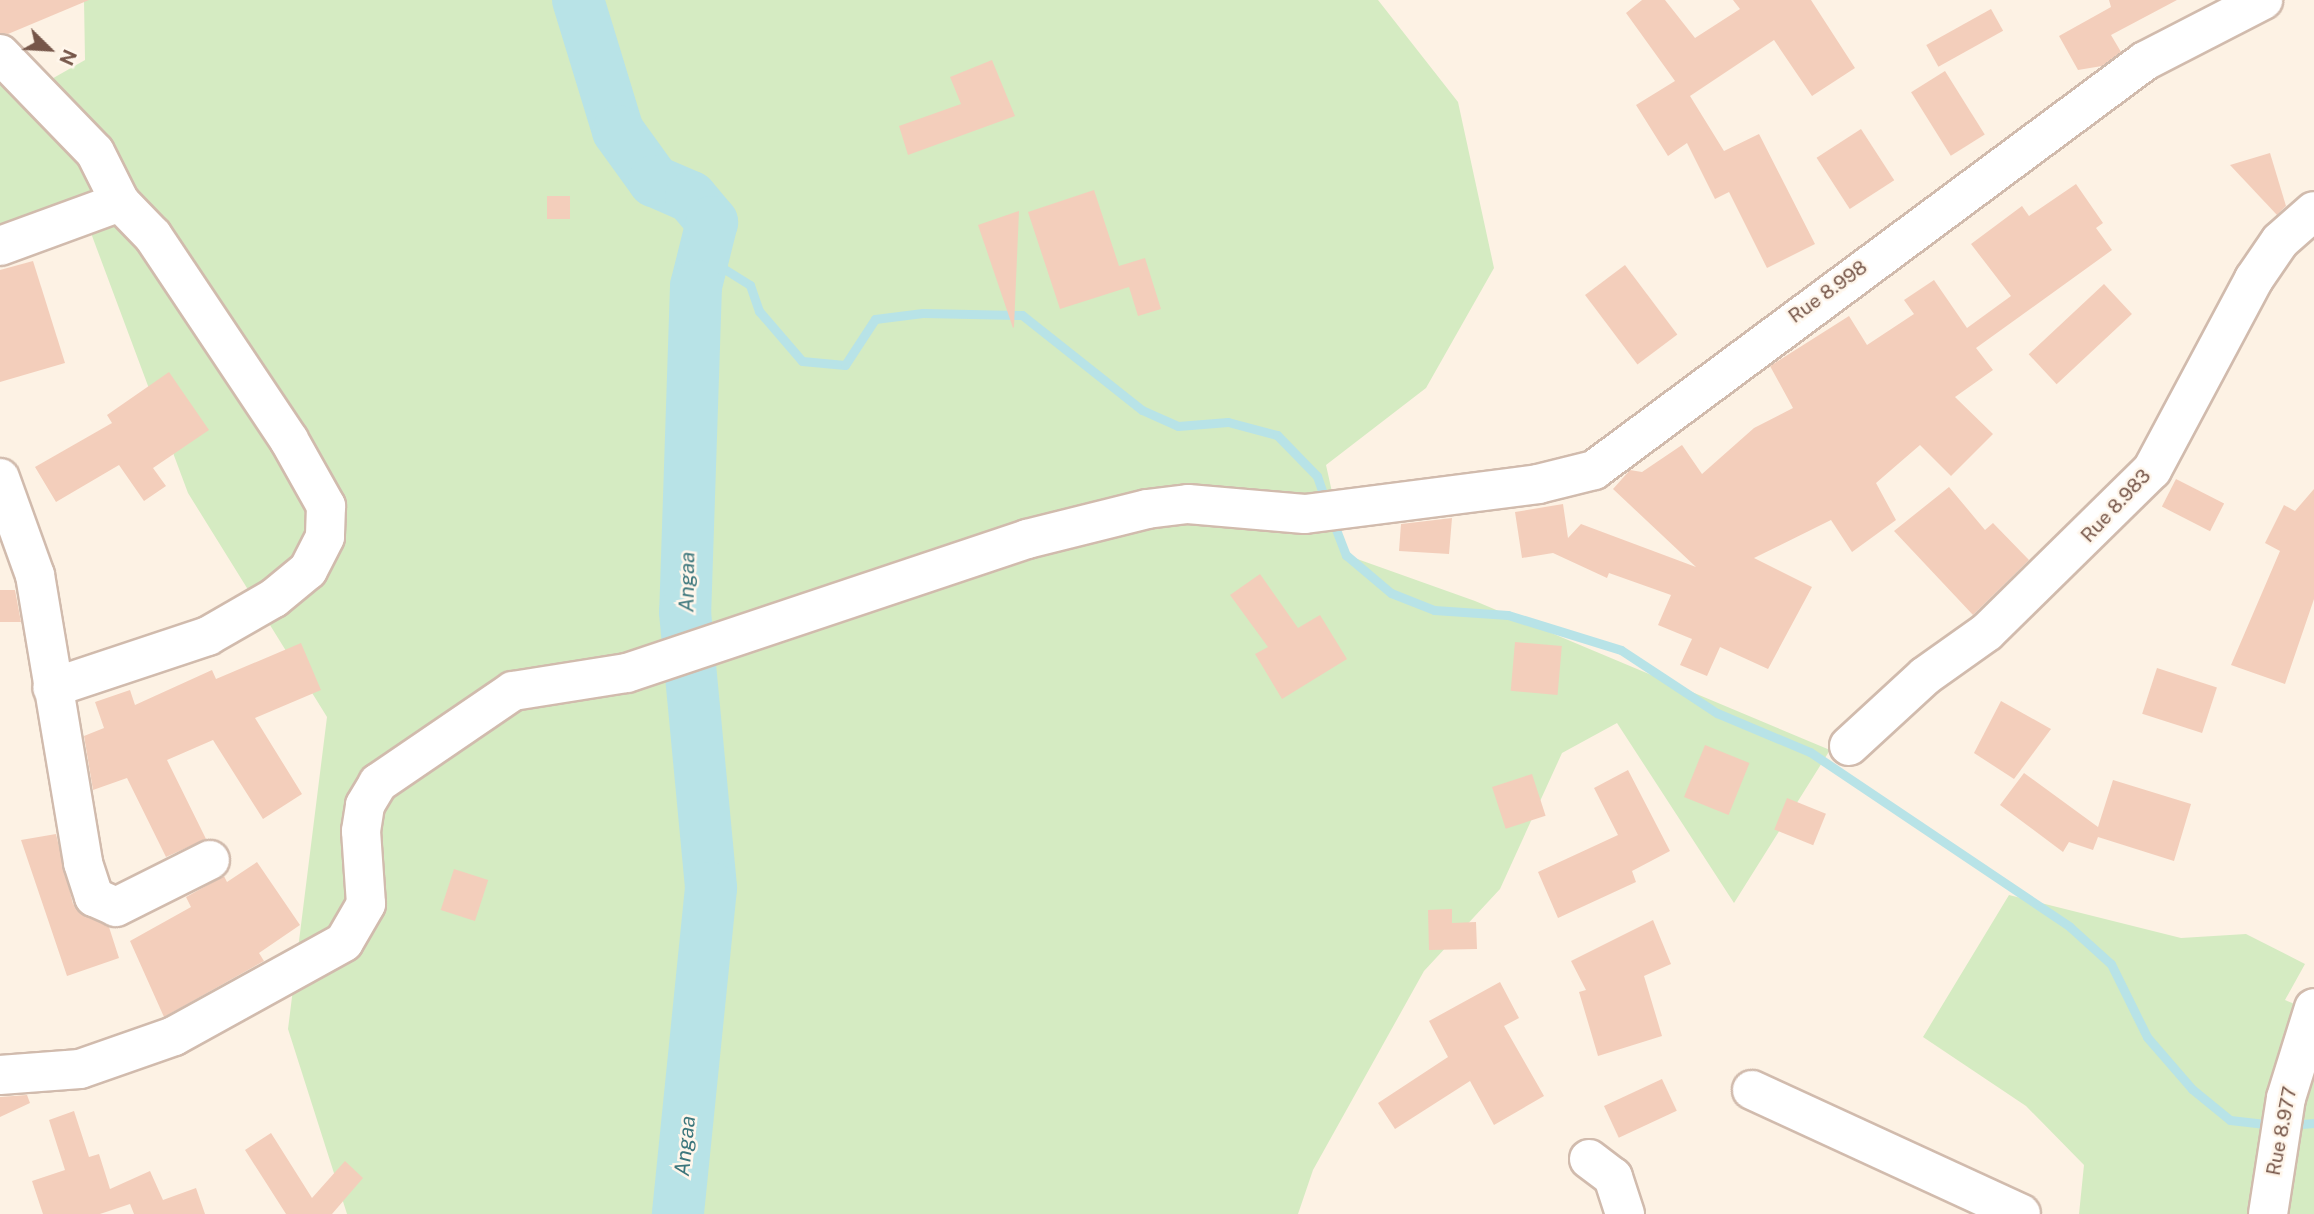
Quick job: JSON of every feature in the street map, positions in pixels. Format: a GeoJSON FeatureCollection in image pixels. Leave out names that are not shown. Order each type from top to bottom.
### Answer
{"type":"FeatureCollection","features":[{"type":"Feature","properties":{"kind":"street","name":"Rue 8.998"},"geometry":{"type":"LineString","coordinates":[[0,1075],[80,1069],[174,1036],[344,942],[366,904],[361,831],[365,805],[378,783],[513,691],[627,673],[1027,539],[1147,509],[1188,504],[1305,514],[1538,484],[1594,470],[2145,61],[2263,0]]}},
{"type":"Feature","properties":{"kind":"street"},"geometry":{"type":"LineString","coordinates":[[0,54],[95,152],[120,202],[153,236],[289,440],[326,506],[325,537],[308,570],[208,636],[52,688]]}},
{"type":"Feature","properties":{"kind":"street"},"geometry":{"type":"LineString","coordinates":[[0,246],[120,202]]}},
{"type":"Feature","properties":{"kind":"street","name":"Rue 8.983"},"geometry":{"type":"LineString","coordinates":[[1849,746],[1925,676],[1996,624],[2152,470],[2254,279],[2280,241],[2314,211]]}},
{"type":"Feature","properties":{"kind":"street"},"geometry":{"type":"LineString","coordinates":[[0,478],[35,575],[52,688],[94,897],[116,907],[210,860]]}},
{"type":"Feature","properties":{"kind":"street","name":"Rue 8.977"},"geometry":{"type":"LineString","coordinates":[[2268,1214],[2275,1155],[2286,1098],[2314,1009]]}},
{"type":"Feature","properties":{"kind":"street"},"geometry":{"type":"LineString","coordinates":[[1752,1090],[2021,1214]]}},
{"type":"Feature","properties":{"kind":"street"},"geometry":{"type":"LineString","coordinates":[[1589,1159],[1613,1177],[1625,1214]]}},
{"type":"Feature","properties":{"kind":"green space"},"geometry":{"type":"Polygon","coordinates":[[[84,0],[1378,0],[1458,102],[1494,268],[1426,388],[1326,465],[1346,555],[1475,601],[1830,750],[1734,903],[1617,723],[1562,753],[1500,889],[1424,971],[1313,1170],[1298,1214],[347,1214],[288,1029],[327,717],[188,493],[82,209],[0,227],[0,85],[20,97],[85,60],[84,0]]]}},
{"type":"Feature","properties":{"kind":"green space"},"geometry":{"type":"Polygon","coordinates":[[[2009,895],[2181,938],[2246,934],[2305,964],[2285,1000],[2314,1012],[2314,1214],[2079,1214],[2084,1165],[2026,1106],[1923,1037],[2009,895]]]}},
{"type":"Feature","properties":{"kind":"building"},"geometry":{"type":"Polygon","coordinates":[[[0,0],[89,0],[8,34],[0,33],[0,0]]]}},
{"type":"Feature","properties":{"kind":"building"},"geometry":{"type":"Polygon","coordinates":[[[1642,0],[1665,0],[1695,38],[1740,9],[1733,0],[1811,0],[1855,68],[1812,96],[1774,40],[1690,96],[1724,151],[1759,134],[1815,244],[1767,268],[1729,192],[1715,199],[1687,143],[1668,156],[1636,105],[1675,81],[1626,13],[1642,0]]]}},
{"type":"Feature","properties":{"kind":"building"},"geometry":{"type":"Polygon","coordinates":[[[2109,0],[2177,0],[2111,35],[2121,52],[2102,66],[2078,70],[2059,36],[2111,7],[2109,0]]]}},
{"type":"Feature","properties":{"kind":"building"},"geometry":{"type":"Polygon","coordinates":[[[1991,9],[2003,31],[1938,67],[1926,45],[1991,9]]]}},
{"type":"Feature","properties":{"kind":"building"},"geometry":{"type":"Polygon","coordinates":[[[992,60],[1015,116],[908,155],[899,126],[961,104],[950,77],[992,60]]]}},
{"type":"Feature","properties":{"kind":"building"},"geometry":{"type":"Polygon","coordinates":[[[1945,71],[1985,135],[1951,156],[1911,92],[1945,71]]]}},
{"type":"Feature","properties":{"kind":"building"},"geometry":{"type":"Polygon","coordinates":[[[1861,129],[1894,180],[1850,209],[1817,158],[1861,129]]]}},
{"type":"Feature","properties":{"kind":"building"},"geometry":{"type":"Polygon","coordinates":[[[2270,153],[2286,206],[2277,215],[2230,165],[2270,153]]]}},
{"type":"Feature","properties":{"kind":"building"},"geometry":{"type":"Polygon","coordinates":[[[2076,184],[2103,223],[2096,228],[2112,250],[1976,348],[1993,370],[1955,397],[1993,434],[1951,476],[1920,445],[1876,483],[1896,520],[1852,552],[1831,520],[1754,558],[1812,587],[1768,669],[1720,647],[1707,676],[1680,665],[1692,639],[1658,625],[1671,595],[1609,573],[1607,578],[1553,553],[1522,558],[1515,512],[1563,504],[1568,538],[1581,524],[1696,567],[1613,489],[1630,470],[1642,472],[1682,445],[1702,474],[1754,428],[1793,408],[1770,366],[1849,316],[1867,345],[1914,314],[1904,300],[1934,280],[1967,328],[2011,296],[1971,244],[2022,206],[2029,216],[2076,184]]]}},
{"type":"Feature","properties":{"kind":"building"},"geometry":{"type":"Polygon","coordinates":[[[1094,190],[1119,266],[1145,258],[1161,309],[1138,316],[1129,287],[1060,309],[1028,212],[1094,190]]]}},
{"type":"Feature","properties":{"kind":"building"},"geometry":{"type":"Polygon","coordinates":[[[547,196],[570,196],[570,219],[547,219],[547,196]]]}},
{"type":"Feature","properties":{"kind":"building"},"geometry":{"type":"Polygon","coordinates":[[[1019,211],[1014,327],[1013,328],[978,225],[1019,211]]]}},
{"type":"Feature","properties":{"kind":"building"},"geometry":{"type":"Polygon","coordinates":[[[33,261],[65,363],[0,382],[0,270],[33,261]]]}},
{"type":"Feature","properties":{"kind":"building"},"geometry":{"type":"Polygon","coordinates":[[[1625,265],[1677,334],[1637,365],[1585,295],[1625,265]]]}},
{"type":"Feature","properties":{"kind":"building"},"geometry":{"type":"Polygon","coordinates":[[[2104,284],[2132,314],[2057,384],[2029,354],[2104,284]]]}},
{"type":"Feature","properties":{"kind":"building"},"geometry":{"type":"Polygon","coordinates":[[[169,372],[209,430],[153,468],[166,486],[144,501],[119,465],[56,502],[35,467],[112,423],[107,415],[169,372]]]}},
{"type":"Feature","properties":{"kind":"building"},"geometry":{"type":"Polygon","coordinates":[[[2176,479],[2224,504],[2210,531],[2162,507],[2176,479]]]}},
{"type":"Feature","properties":{"kind":"building"},"geometry":{"type":"Polygon","coordinates":[[[1949,487],[1985,530],[1993,523],[2029,560],[1973,615],[1894,531],[1949,487]]]}},
{"type":"Feature","properties":{"kind":"building"},"geometry":{"type":"Polygon","coordinates":[[[2314,489],[2314,599],[2285,684],[2231,665],[2280,551],[2265,543],[2284,505],[2295,511],[2314,489]]]}},
{"type":"Feature","properties":{"kind":"building"},"geometry":{"type":"Polygon","coordinates":[[[1452,518],[1449,554],[1399,551],[1401,524],[1452,518]]]}},
{"type":"Feature","properties":{"kind":"building"},"geometry":{"type":"Polygon","coordinates":[[[1260,574],[1298,628],[1320,615],[1347,659],[1282,699],[1255,654],[1268,647],[1230,595],[1260,574]]]}},
{"type":"Feature","properties":{"kind":"building"},"geometry":{"type":"Polygon","coordinates":[[[0,590],[15,590],[21,622],[0,622],[0,590]]]}},
{"type":"Feature","properties":{"kind":"building"},"geometry":{"type":"Polygon","coordinates":[[[1515,642],[1562,646],[1558,695],[1511,691],[1515,642]]]}},
{"type":"Feature","properties":{"kind":"building"},"geometry":{"type":"Polygon","coordinates":[[[301,643],[321,690],[255,718],[302,794],[263,819],[213,740],[167,760],[206,839],[166,857],[127,778],[93,790],[84,736],[104,728],[95,702],[130,690],[135,705],[212,670],[216,679],[301,643]]]}},
{"type":"Feature","properties":{"kind":"building"},"geometry":{"type":"Polygon","coordinates":[[[2157,668],[2217,687],[2202,733],[2142,714],[2157,668]]]}},
{"type":"Feature","properties":{"kind":"building"},"geometry":{"type":"Polygon","coordinates":[[[2001,701],[2051,729],[2014,779],[1974,753],[2001,701]]]}},
{"type":"Feature","properties":{"kind":"building"},"geometry":{"type":"Polygon","coordinates":[[[1705,745],[1750,763],[1729,815],[1684,797],[1705,745]]]}},
{"type":"Feature","properties":{"kind":"building"},"geometry":{"type":"Polygon","coordinates":[[[1628,770],[1670,851],[1632,871],[1636,882],[1558,918],[1538,872],[1618,835],[1594,788],[1628,770]]]}},
{"type":"Feature","properties":{"kind":"building"},"geometry":{"type":"Polygon","coordinates":[[[2024,773],[2098,827],[2113,780],[2191,804],[2174,861],[2098,837],[2093,850],[2069,842],[2063,852],[2000,805],[2024,773]]]}},
{"type":"Feature","properties":{"kind":"building"},"geometry":{"type":"Polygon","coordinates":[[[1532,774],[1546,816],[1506,829],[1492,787],[1532,774]]]}},
{"type":"Feature","properties":{"kind":"building"},"geometry":{"type":"Polygon","coordinates":[[[1787,798],[1826,814],[1813,845],[1774,830],[1787,798]]]}},
{"type":"Feature","properties":{"kind":"building"},"geometry":{"type":"Polygon","coordinates":[[[56,834],[73,904],[109,927],[119,958],[67,976],[21,840],[56,834]]]}},
{"type":"Feature","properties":{"kind":"building"},"geometry":{"type":"Polygon","coordinates":[[[257,862],[300,925],[259,953],[264,961],[164,1017],[130,941],[191,907],[186,897],[224,876],[227,882],[257,862]]]}},
{"type":"Feature","properties":{"kind":"building"},"geometry":{"type":"Polygon","coordinates":[[[454,869],[488,880],[475,921],[441,910],[454,869]]]}},
{"type":"Feature","properties":{"kind":"building"},"geometry":{"type":"Polygon","coordinates":[[[1452,909],[1452,923],[1476,922],[1477,949],[1429,950],[1428,910],[1452,909]]]}},
{"type":"Feature","properties":{"kind":"building"},"geometry":{"type":"Polygon","coordinates":[[[1653,920],[1671,964],[1644,976],[1662,1036],[1598,1056],[1579,992],[1586,990],[1571,961],[1653,920]]]}},
{"type":"Feature","properties":{"kind":"building"},"geometry":{"type":"Polygon","coordinates":[[[1500,982],[1519,1018],[1504,1026],[1544,1096],[1494,1125],[1470,1081],[1395,1129],[1378,1103],[1448,1057],[1429,1021],[1500,982]]]}},
{"type":"Feature","properties":{"kind":"building"},"geometry":{"type":"Polygon","coordinates":[[[1662,1079],[1677,1111],[1619,1138],[1604,1106],[1662,1079]]]}},
{"type":"Feature","properties":{"kind":"building"},"geometry":{"type":"Polygon","coordinates":[[[27,1095],[30,1103],[0,1117],[0,1097],[27,1095]]]}},
{"type":"Feature","properties":{"kind":"building"},"geometry":{"type":"Polygon","coordinates":[[[74,1111],[89,1157],[99,1154],[110,1189],[150,1171],[163,1200],[196,1188],[205,1214],[134,1214],[130,1204],[100,1214],[43,1214],[32,1181],[65,1170],[49,1120],[74,1111]]]}},
{"type":"Feature","properties":{"kind":"building"},"geometry":{"type":"Polygon","coordinates":[[[271,1133],[312,1198],[345,1161],[363,1178],[332,1214],[286,1214],[245,1150],[271,1133]]]}},
{"type":"Feature","properties":{"kind":"waterway","name":"Angaa"},"geometry":{"type":"LineString","coordinates":[[578,0],[618,131],[654,181],[691,197],[712,222],[696,286],[685,612],[711,888],[678,1214]]}},
{"type":"Feature","properties":{"kind":"waterway"},"geometry":{"type":"LineString","coordinates":[[705,257],[750,285],[759,311],[802,361],[845,365],[875,319],[923,313],[1022,315],[1142,410],[1178,426],[1228,422],[1277,435],[1317,476],[1326,502]]}},
{"type":"Feature","properties":{"kind":"waterway"},"geometry":{"type":"LineString","coordinates":[[1332,519],[1346,555],[1391,593],[1434,610],[1508,615],[1621,650],[1717,713],[1810,752],[2070,927],[2111,964],[2147,1037],[2192,1089],[2230,1120],[2274,1125]]}},
{"type":"Feature","properties":{"kind":"waterway"},"geometry":{"type":"LineString","coordinates":[[2291,1125],[2314,1123]]}}]}
